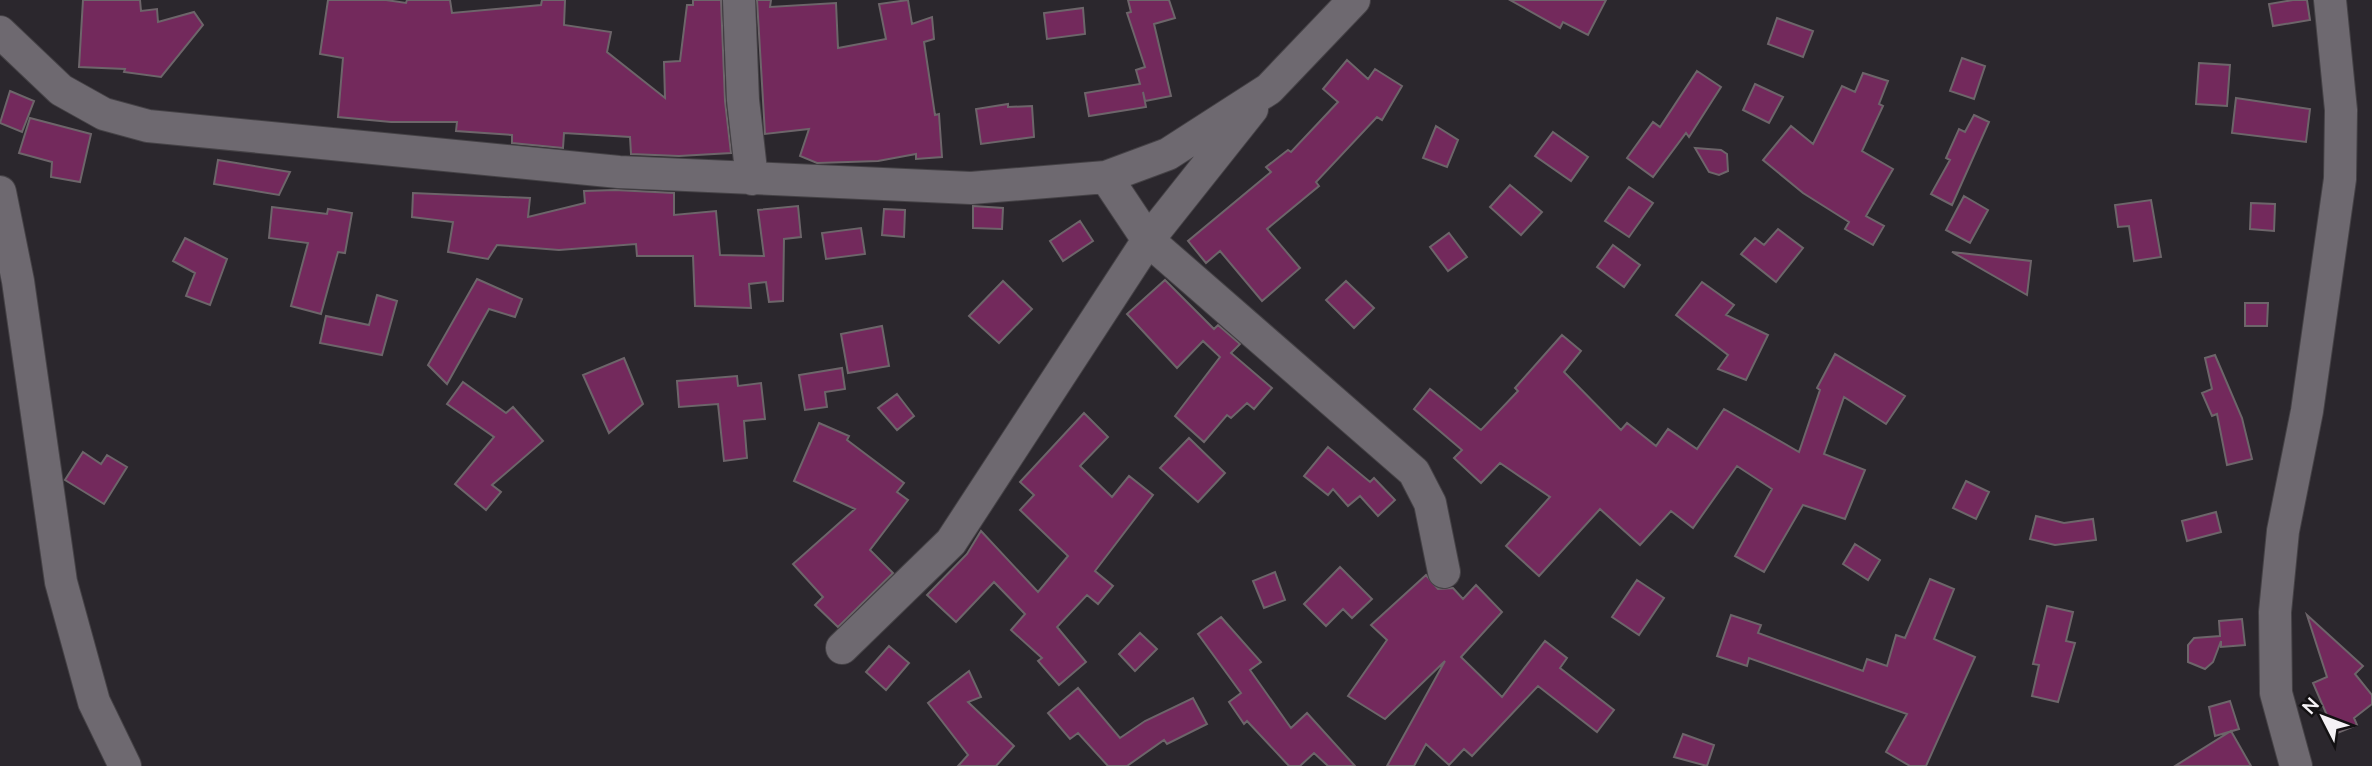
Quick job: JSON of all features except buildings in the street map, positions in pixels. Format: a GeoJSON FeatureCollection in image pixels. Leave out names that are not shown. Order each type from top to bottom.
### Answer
{"type":"FeatureCollection","features":[{"type":"Feature","properties":{"kind":"street"},"geometry":{"type":"LineString","coordinates":[[739,0],[743,100],[752,179]]}},
{"type":"Feature","properties":{"kind":"street"},"geometry":{"type":"LineString","coordinates":[[842,648],[951,542],[1149,240],[1269,89],[1354,0]]}},
{"type":"Feature","properties":{"kind":"street"},"geometry":{"type":"LineString","coordinates":[[2296,766],[2276,692],[2275,612],[2283,531],[2306,411],[2340,179],[2341,110],[2330,0]]}},
{"type":"Feature","properties":{"kind":"street"},"geometry":{"type":"LineString","coordinates":[[0,32],[61,90],[104,114],[148,126],[619,172],[752,179],[971,188],[1106,177],[1168,154],[1269,89]]}},
{"type":"Feature","properties":{"kind":"street"},"geometry":{"type":"LineString","coordinates":[[1106,177],[1149,240],[1414,472],[1430,503],[1444,572]]}},
{"type":"Feature","properties":{"kind":"street"},"geometry":{"type":"LineString","coordinates":[[0,192],[18,281],[61,582],[94,702],[125,766]]}}]}
